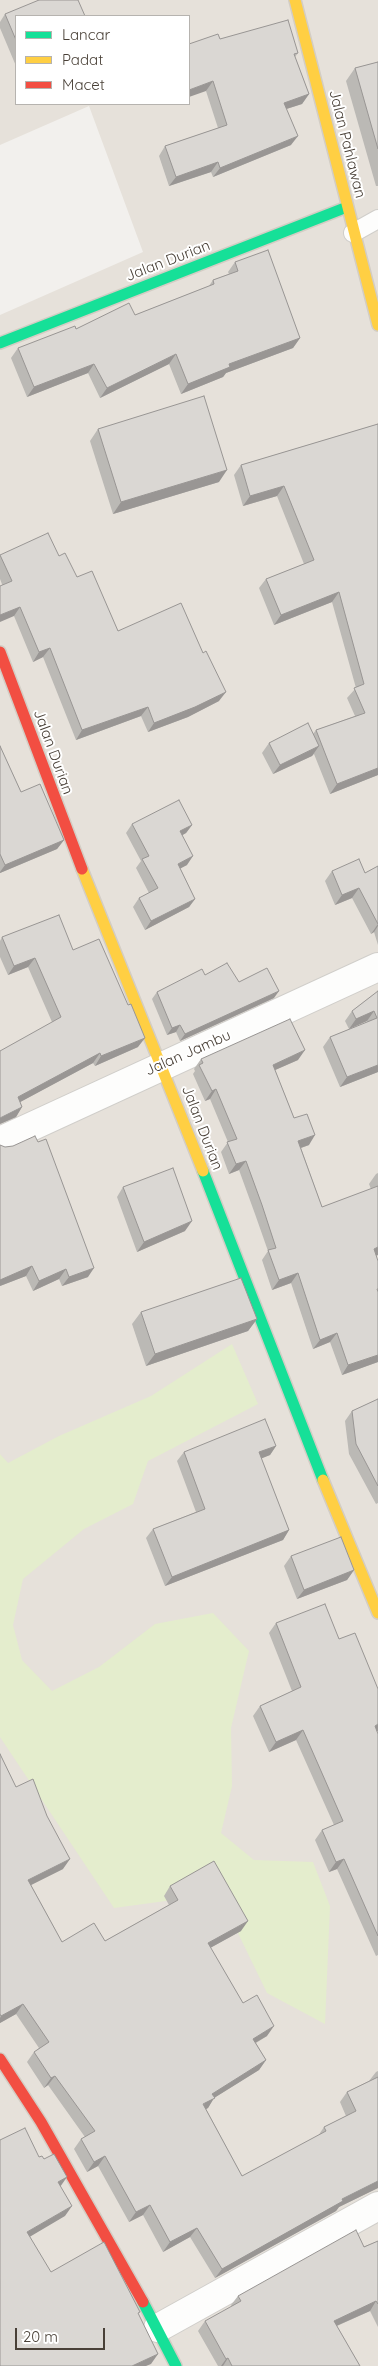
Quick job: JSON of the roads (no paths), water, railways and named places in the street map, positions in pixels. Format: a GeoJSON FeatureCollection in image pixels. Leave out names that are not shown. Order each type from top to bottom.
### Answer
{"type":"FeatureCollection","features":[{"type":"Feature","properties":{"kind":"street","name":"Jalan Pahlawan"},"geometry":{"type":"LineString","coordinates":[[295,0],[378,325]]}},
{"type":"Feature","properties":{"kind":"street","name":"Jalan Durian"},"geometry":{"type":"LineString","coordinates":[[0,343],[347,207]]}},
{"type":"Feature","properties":{"kind":"street","name":"Jalan Durian"},"geometry":{"type":"LineString","coordinates":[[0,652],[58,809],[162,1065],[303,1432],[378,1613]]}},
{"type":"Feature","properties":{"kind":"street","name":"Jalan Jambu"},"geometry":{"type":"LineString","coordinates":[[0,1141],[378,967]]}},
{"type":"Feature","properties":{"kind":"street"},"geometry":{"type":"LineString","coordinates":[[0,2059],[41,2122],[158,2328],[176,2366]]}},
{"type":"Feature","properties":{"kind":"street"},"geometry":{"type":"LineString","coordinates":[[158,2328],[378,2206]]}},
{"type":"Feature","properties":{"kind":"lane"},"geometry":{"type":"LineString","coordinates":[[353,233],[378,219]]}}]}
